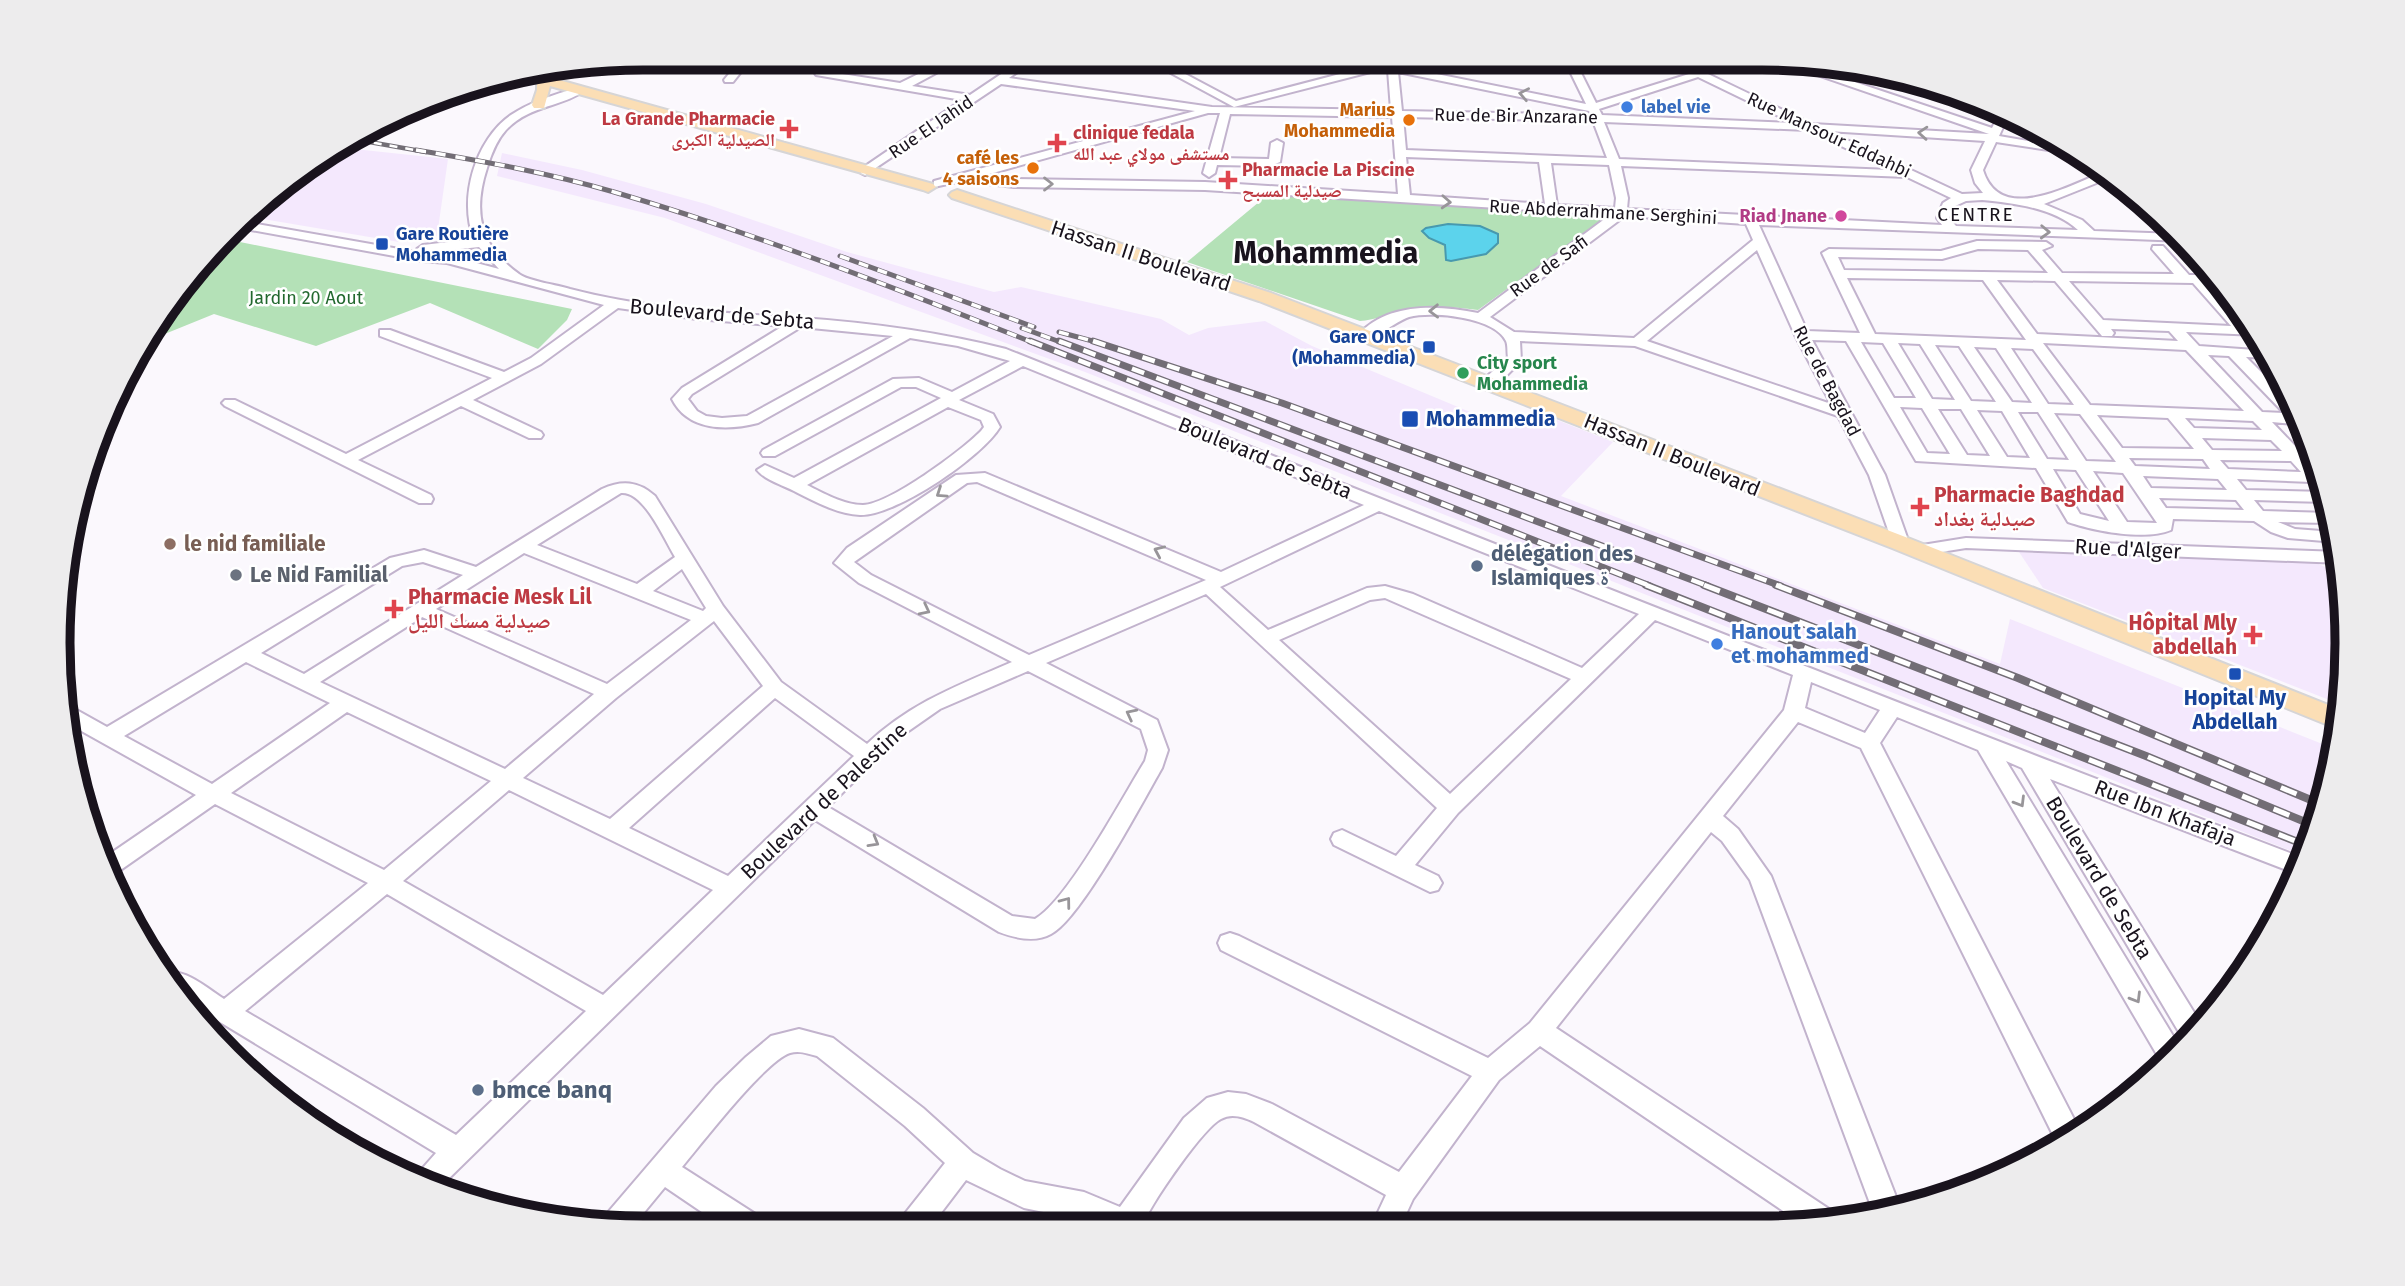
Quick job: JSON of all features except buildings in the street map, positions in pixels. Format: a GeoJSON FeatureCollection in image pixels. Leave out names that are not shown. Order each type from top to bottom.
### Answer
{"type":"FeatureCollection","features":[{"type":"Feature","properties":{"kind":"main road"},"geometry":{"type":"LineString","coordinates":[[542,79],[865,171],[933,185]]}},
{"type":"Feature","properties":{"kind":"main road"},"geometry":{"type":"LineString","coordinates":[[538,80],[544,90],[539,104]]}},
{"type":"Feature","properties":{"kind":"main road","name":"Hassan II Boulevard"},"geometry":{"type":"LineString","coordinates":[[933,185],[924,189],[924,195],[933,199],[960,193],[1265,297],[1908,547],[2330,716]]}},
{"type":"Feature","properties":{"kind":"street"},"geometry":{"type":"LineString","coordinates":[[729,80],[737,70]]}},
{"type":"Feature","properties":{"kind":"street"},"geometry":{"type":"LineString","coordinates":[[818,70],[820,73],[973,99]]}},
{"type":"Feature","properties":{"kind":"street"},"geometry":{"type":"LineString","coordinates":[[902,86],[935,70]]}},
{"type":"Feature","properties":{"kind":"street","name":"Rue El Jahid"},"geometry":{"type":"LineString","coordinates":[[865,171],[1013,70]]}},
{"type":"Feature","properties":{"kind":"street"},"geometry":{"type":"LineString","coordinates":[[1171,70],[1230,107]]}},
{"type":"Feature","properties":{"kind":"street"},"geometry":{"type":"LineString","coordinates":[[933,185],[1212,110],[1374,70]]}},
{"type":"Feature","properties":{"kind":"street"},"geometry":{"type":"LineString","coordinates":[[1391,70],[1404,200]]}},
{"type":"Feature","properties":{"kind":"street"},"geometry":{"type":"LineString","coordinates":[[1407,70],[1594,113],[1707,70]]}},
{"type":"Feature","properties":{"kind":"street"},"geometry":{"type":"LineString","coordinates":[[1574,70],[1614,162],[1623,203],[1621,214]]}},
{"type":"Feature","properties":{"kind":"street","name":"Rue Mansour Eddahbi"},"geometry":{"type":"LineString","coordinates":[[1688,70],[1962,199]]}},
{"type":"Feature","properties":{"kind":"street"},"geometry":{"type":"LineString","coordinates":[[1815,73],[1993,135]]}},
{"type":"Feature","properties":{"kind":"street"},"geometry":{"type":"LineString","coordinates":[[998,80],[1212,110]]}},
{"type":"Feature","properties":{"kind":"street"},"geometry":{"type":"LineString","coordinates":[[473,218],[466,233],[450,253],[472,258],[483,246],[473,218],[472,195],[489,148],[506,124],[539,104],[580,90]]}},
{"type":"Feature","properties":{"kind":"street"},"geometry":{"type":"LineString","coordinates":[[1205,186],[1230,107]]}},
{"type":"Feature","properties":{"kind":"street","name":"Rue de Bir Anzarane"},"geometry":{"type":"LineString","coordinates":[[1230,107],[1396,113],[1594,113],[1993,135],[2047,147]]}},
{"type":"Feature","properties":{"kind":"street"},"geometry":{"type":"LineString","coordinates":[[1994,197],[1982,183],[1978,170],[2000,122]]}},
{"type":"Feature","properties":{"kind":"street"},"geometry":{"type":"LineString","coordinates":[[1212,161],[1274,162],[1277,143]]}},
{"type":"Feature","properties":{"kind":"street"},"geometry":{"type":"LineString","coordinates":[[1398,153],[1912,174]]}},
{"type":"Feature","properties":{"kind":"street"},"geometry":{"type":"LineString","coordinates":[[1544,158],[1552,209]]}},
{"type":"Feature","properties":{"kind":"street"},"geometry":{"type":"LineString","coordinates":[[960,193],[1005,165]]}},
{"type":"Feature","properties":{"kind":"street","name":"Rue Abderrahmane Serghini"},"geometry":{"type":"LineString","coordinates":[[980,179],[1014,183],[1205,186],[1621,214],[2090,234]]}},
{"type":"Feature","properties":{"kind":"street"},"geometry":{"type":"LineString","coordinates":[[2036,204],[2098,179]]}},
{"type":"Feature","properties":{"kind":"street"},"geometry":{"type":"LineString","coordinates":[[1952,229],[1942,213],[1948,205],[1962,199],[1994,197],[2036,204],[2071,217],[2090,234],[2166,237]]}},
{"type":"Feature","properties":{"kind":"street","name":"Rue de Safi"},"geometry":{"type":"LineString","coordinates":[[1480,318],[1621,214]]}},
{"type":"Feature","properties":{"kind":"street","name":"Rue de Bagdad"},"geometry":{"type":"LineString","coordinates":[[1751,221],[1802,335],[1877,475],[1908,547]]}},
{"type":"Feature","properties":{"kind":"street","name":"Boulevard de Sebta"},"geometry":{"type":"LineString","coordinates":[[250,226],[380,248],[450,253],[519,277],[615,304],[692,315],[800,322],[907,334],[976,345],[1021,360],[1544,572],[1804,671],[2029,762],[2189,1026]]}},
{"type":"Feature","properties":{"kind":"street"},"geometry":{"type":"LineString","coordinates":[[1637,342],[1759,242]]}},
{"type":"Feature","properties":{"kind":"street"},"geometry":{"type":"LineString","coordinates":[[2031,245],[2114,342]]}},
{"type":"Feature","properties":{"kind":"street"},"geometry":{"type":"LineString","coordinates":[[1840,275],[1990,264],[2031,245],[2178,250]]}},
{"type":"Feature","properties":{"kind":"street","name":"Boulevard de Sebta"},"geometry":{"type":"LineString","coordinates":[[483,246],[519,277]]}},
{"type":"Feature","properties":{"kind":"street"},"geometry":{"type":"LineString","coordinates":[[2158,249],[2232,316]]}},
{"type":"Feature","properties":{"kind":"street"},"geometry":{"type":"LineString","coordinates":[[1870,338],[1829,253],[1942,255],[2056,275],[2204,279]]}},
{"type":"Feature","properties":{"kind":"street"},"geometry":{"type":"LineString","coordinates":[[1964,342],[2007,406],[2074,518],[2093,525],[2163,528],[2166,522],[2161,513],[2034,341],[1990,264]]}},
{"type":"Feature","properties":{"kind":"street"},"geometry":{"type":"LineString","coordinates":[[346,460],[549,354],[615,304]]}},
{"type":"Feature","properties":{"kind":"street"},"geometry":{"type":"LineString","coordinates":[[1365,335],[1400,315],[1411,312],[1443,310],[1480,318],[1509,336],[1514,343],[1515,356],[1488,383]]}},
{"type":"Feature","properties":{"kind":"street"},"geometry":{"type":"LineString","coordinates":[[800,322],[687,391],[680,399],[682,405],[693,415],[724,425],[752,420],[907,334]]}},
{"type":"Feature","properties":{"kind":"street"},"geometry":{"type":"LineString","coordinates":[[2099,324],[2242,331]]}},
{"type":"Feature","properties":{"kind":"street"},"geometry":{"type":"LineString","coordinates":[[2173,327],[2307,467]]}},
{"type":"Feature","properties":{"kind":"street"},"geometry":{"type":"LineString","coordinates":[[385,332],[504,377]]}},
{"type":"Feature","properties":{"kind":"street"},"geometry":{"type":"LineString","coordinates":[[1802,335],[2000,344],[2034,341],[2114,342],[2256,355]]}},
{"type":"Feature","properties":{"kind":"street"},"geometry":{"type":"LineString","coordinates":[[1509,336],[1637,342],[1843,413]]}},
{"type":"Feature","properties":{"kind":"street"},"geometry":{"type":"LineString","coordinates":[[1852,337],[1920,457],[1930,460],[2129,470],[2310,476]]}},
{"type":"Feature","properties":{"kind":"street"},"geometry":{"type":"LineString","coordinates":[[1888,339],[1962,461]]}},
{"type":"Feature","properties":{"kind":"street"},"geometry":{"type":"LineString","coordinates":[[1925,341],[2002,462]]}},
{"type":"Feature","properties":{"kind":"street"},"geometry":{"type":"LineString","coordinates":[[2000,344],[2122,528]]}},
{"type":"Feature","properties":{"kind":"street"},"geometry":{"type":"LineString","coordinates":[[2233,352],[2281,400]]}},
{"type":"Feature","properties":{"kind":"street"},"geometry":{"type":"LineString","coordinates":[[796,484],[1021,360]]}},
{"type":"Feature","properties":{"kind":"street"},"geometry":{"type":"LineString","coordinates":[[765,470],[855,509],[874,508],[886,504],[978,445],[991,433],[992,426],[987,417],[919,383],[898,382],[769,453]]}},
{"type":"Feature","properties":{"kind":"street"},"geometry":{"type":"LineString","coordinates":[[461,400],[535,435]]}},
{"type":"Feature","properties":{"kind":"street"},"geometry":{"type":"LineString","coordinates":[[1889,402],[2288,418]]}},
{"type":"Feature","properties":{"kind":"street"},"geometry":{"type":"LineString","coordinates":[[230,403],[425,499]]}},
{"type":"Feature","properties":{"kind":"street"},"geometry":{"type":"LineString","coordinates":[[2172,412],[2258,516],[2289,535],[2325,537]]}},
{"type":"Feature","properties":{"kind":"street"},"geometry":{"type":"LineString","coordinates":[[2189,433],[2276,435]]}},
{"type":"Feature","properties":{"kind":"street"},"geometry":{"type":"LineString","coordinates":[[2117,453],[2295,456]]}},
{"type":"Feature","properties":{"kind":"street"},"geometry":{"type":"LineString","coordinates":[[814,809],[884,848],[1007,925],[1033,929],[1049,924],[1093,863],[1155,762],[1158,750],[1150,725],[864,579],[843,563],[853,552],[962,479],[979,477],[1214,583],[1264,639],[1450,807]]}},
{"type":"Feature","properties":{"kind":"street"},"geometry":{"type":"LineString","coordinates":[[304,683],[615,489],[630,486],[636,487],[649,500],[685,558],[710,614],[774,687],[868,755]]}},
{"type":"Feature","properties":{"kind":"street"},"geometry":{"type":"LineString","coordinates":[[2144,493],[2315,497]]}},
{"type":"Feature","properties":{"kind":"street","name":"Boulevard de Palestine"},"geometry":{"type":"LineString","coordinates":[[433,1176],[890,734],[933,704],[1214,583],[1380,505]]}},
{"type":"Feature","properties":{"kind":"street"},"geometry":{"type":"LineString","coordinates":[[2161,513],[2321,518]]}},
{"type":"Feature","properties":{"kind":"street","name":"Rue d'Alger"},"geometry":{"type":"LineString","coordinates":[[1908,547],[1966,543],[2017,544],[2328,557]]}},
{"type":"Feature","properties":{"kind":"street"},"geometry":{"type":"LineString","coordinates":[[523,546],[640,592],[710,614]]}},
{"type":"Feature","properties":{"kind":"street"},"geometry":{"type":"LineString","coordinates":[[107,737],[396,562],[410,557],[430,557],[477,574]]}},
{"type":"Feature","properties":{"kind":"street"},"geometry":{"type":"LineString","coordinates":[[640,592],[685,558]]}},
{"type":"Feature","properties":{"kind":"street"},"geometry":{"type":"LineString","coordinates":[[1264,639],[1367,594],[1385,592],[1427,606],[1583,676]]}},
{"type":"Feature","properties":{"kind":"street"},"geometry":{"type":"LineString","coordinates":[[422,610],[609,693]]}},
{"type":"Feature","properties":{"kind":"street"},"geometry":{"type":"LineString","coordinates":[[1400,867],[1450,807],[1652,612]]}},
{"type":"Feature","properties":{"kind":"street"},"geometry":{"type":"LineString","coordinates":[[225,1013],[510,779],[609,693],[710,614]]}},
{"type":"Feature","properties":{"kind":"street"},"geometry":{"type":"LineString","coordinates":[[247,654],[614,828],[731,888]]}},
{"type":"Feature","properties":{"kind":"street"},"geometry":{"type":"LineString","coordinates":[[1390,1216],[1403,1189],[1490,1072],[1539,1031],[1794,712],[1804,671]]}},
{"type":"Feature","properties":{"kind":"street"},"geometry":{"type":"LineString","coordinates":[[614,828],[774,687]]}},
{"type":"Feature","properties":{"kind":"street"},"geometry":{"type":"LineString","coordinates":[[114,863],[346,702]]}},
{"type":"Feature","properties":{"kind":"street"},"geometry":{"type":"LineString","coordinates":[[1869,743],[1893,707]]}},
{"type":"Feature","properties":{"kind":"street"},"geometry":{"type":"LineString","coordinates":[[1794,712],[1869,743],[2064,1129]]}},
{"type":"Feature","properties":{"kind":"street"},"geometry":{"type":"LineString","coordinates":[[75,718],[212,793],[386,882],[606,1010]]}},
{"type":"Feature","properties":{"kind":"street","name":"Boulevard de Sebta"},"geometry":{"type":"LineString","coordinates":[[1985,744],[2167,1048]]}},
{"type":"Feature","properties":{"kind":"street","name":"Rue Ibn Khafaja"},"geometry":{"type":"LineString","coordinates":[[2029,762],[2291,862]]}},
{"type":"Feature","properties":{"kind":"street"},"geometry":{"type":"LineString","coordinates":[[1709,817],[1730,835],[1760,876],[1884,1202]]}},
{"type":"Feature","properties":{"kind":"street"},"geometry":{"type":"LineString","coordinates":[[1342,839],[1430,883]]}},
{"type":"Feature","properties":{"kind":"street"},"geometry":{"type":"LineString","coordinates":[[1230,943],[1490,1072]]}},
{"type":"Feature","properties":{"kind":"street"},"geometry":{"type":"LineString","coordinates":[[186,989],[458,1152]]}},
{"type":"Feature","properties":{"kind":"street"},"geometry":{"type":"LineString","coordinates":[[1539,1031],[1811,1214]]}},
{"type":"Feature","properties":{"kind":"street"},"geometry":{"type":"LineString","coordinates":[[624,1215],[725,1095],[780,1045],[799,1040],[824,1046],[915,1117],[963,1162],[1008,1188],[1084,1206],[1108,1216]]}},
{"type":"Feature","properties":{"kind":"street"},"geometry":{"type":"LineString","coordinates":[[1133,1216],[1191,1131],[1212,1110],[1233,1104],[1246,1105],[1263,1113],[1403,1189]]}},
{"type":"Feature","properties":{"kind":"street"},"geometry":{"type":"LineString","coordinates":[[921,1216],[963,1162]]}},
{"type":"Feature","properties":{"kind":"street"},"geometry":{"type":"LineString","coordinates":[[663,1170],[733,1216]]}},
{"type":"Feature","properties":{"kind":"shaded area"},"geometry":{"type":"Polygon","coordinates":[[[353,149],[448,159],[437,236],[399,242],[258,218],[294,188],[353,149]]]}},
{"type":"Feature","properties":{"kind":"shaded area"},"geometry":{"type":"Polygon","coordinates":[[[502,153],[582,170],[706,204],[847,252],[994,292],[1021,287],[1161,319],[1189,335],[1208,328],[1265,321],[1312,346],[1494,422],[1547,416],[1613,442],[1561,496],[2000,664],[2010,619],[2326,745],[2305,827],[2295,852],[1085,372],[665,218],[497,176],[502,153]]]}},
{"type":"Feature","properties":{"kind":"shaded area","name":"Hôpital Mly abdellah"},"geometry":{"type":"Polygon","coordinates":[[[2019,552],[2316,563],[2330,569],[2335,643],[2332,701],[2043,588],[2019,552]]]}},
{"type":"Feature","properties":{"kind":"green space"},"geometry":{"type":"Polygon","coordinates":[[[1271,192],[1605,218],[1478,310],[1419,308],[1360,321],[1187,262],[1271,192]]]}},
{"type":"Feature","properties":{"kind":"green space","name":"Jardin 20 Aout"},"geometry":{"type":"Polygon","coordinates":[[[235,241],[572,309],[567,320],[538,349],[430,303],[316,346],[214,314],[160,336],[188,294],[235,241]]]}},
{"type":"Feature","properties":{"kind":"water"},"geometry":{"type":"Polygon","coordinates":[[[1448,224],[1480,226],[1498,234],[1498,243],[1486,254],[1446,260],[1445,245],[1429,238],[1422,231],[1448,224]]]}},
{"type":"Feature","properties":{"kind":"railway"},"geometry":{"type":"LineString","coordinates":[[366,141],[426,152]]}},
{"type":"Feature","properties":{"kind":"railway"},"geometry":{"type":"LineString","coordinates":[[416,150],[565,179],[667,208],[826,263],[1034,343]]}},
{"type":"Feature","properties":{"kind":"railway"},"geometry":{"type":"LineString","coordinates":[[840,256],[1034,327]]}},
{"type":"Feature","properties":{"kind":"railway"},"geometry":{"type":"LineString","coordinates":[[1022,328],[1063,343]]}},
{"type":"Feature","properties":{"kind":"railway"},"geometry":{"type":"LineString","coordinates":[[1059,332],[1095,342]]}},
{"type":"Feature","properties":{"kind":"railway"},"geometry":{"type":"LineString","coordinates":[[1030,341],[1650,586]]}},
{"type":"Feature","properties":{"kind":"railway"},"geometry":{"type":"LineString","coordinates":[[1059,341],[1708,586]]}},
{"type":"Feature","properties":{"kind":"railway"},"geometry":{"type":"LineString","coordinates":[[1095,342],[1100,343]]}},
{"type":"Feature","properties":{"kind":"railway"},"geometry":{"type":"LineString","coordinates":[[1095,342],[1282,403],[1781,586]]}},
{"type":"Feature","properties":{"kind":"railway"},"geometry":{"type":"LineString","coordinates":[[1646,585],[2299,842]]}},
{"type":"Feature","properties":{"kind":"railway"},"geometry":{"type":"LineString","coordinates":[[1704,585],[2146,756],[2306,822]]}},
{"type":"Feature","properties":{"kind":"railway"},"geometry":{"type":"LineString","coordinates":[[1776,585],[2018,678],[2312,801]]}},
{"type":"Feature","properties":{"kind":"place","name":"label vie"},"geometry":{"type":"Point","coordinates":[1627,107]}},
{"type":"Feature","properties":{"kind":"place","name":"Marius Mohammedia"},"geometry":{"type":"Point","coordinates":[1409,120]}},
{"type":"Feature","properties":{"kind":"place","name":"La Grande Pharmacie الصيدلية الكبرى"},"geometry":{"type":"Point","coordinates":[789,129]}},
{"type":"Feature","properties":{"kind":"place","name":"clinique fedala مستشفى مولاي عبد الله"},"geometry":{"type":"Point","coordinates":[1057,143]}},
{"type":"Feature","properties":{"kind":"place","name":"café les 4 saisons"},"geometry":{"type":"Point","coordinates":[1033,168]}},
{"type":"Feature","properties":{"kind":"place","name":"Pharmacie La Piscine صيدلية المسبح"},"geometry":{"type":"Point","coordinates":[1228,180]}},
{"type":"Feature","properties":{"kind":"place","name":"Riad Jnane"},"geometry":{"type":"Point","coordinates":[1841,216]}},
{"type":"Feature","properties":{"kind":"place","name":"Gare Routière Mohammedia"},"geometry":{"type":"Point","coordinates":[382,244]}},
{"type":"Feature","properties":{"kind":"place","name":"Gare ONCF (Mohammedia)"},"geometry":{"type":"Point","coordinates":[1429,347]}},
{"type":"Feature","properties":{"kind":"place","name":"City sport Mohammedia"},"geometry":{"type":"Point","coordinates":[1463,373]}},
{"type":"Feature","properties":{"kind":"place","name":"Mohammedia"},"geometry":{"type":"Point","coordinates":[1410,419]}},
{"type":"Feature","properties":{"kind":"place","name":"Pharmacie Baghdad صيدلية بغداد"},"geometry":{"type":"Point","coordinates":[1920,507]}},
{"type":"Feature","properties":{"kind":"place","name":"le nid familiale"},"geometry":{"type":"Point","coordinates":[170,544]}},
{"type":"Feature","properties":{"kind":"place","name":"délégation des Islamiques ة"},"geometry":{"type":"Point","coordinates":[1477,566]}},
{"type":"Feature","properties":{"kind":"place","name":"Le Nid Familial"},"geometry":{"type":"Point","coordinates":[236,575]}},
{"type":"Feature","properties":{"kind":"place","name":"Pharmacie Mesk Lil صيدلية مسك الليل"},"geometry":{"type":"Point","coordinates":[394,609]}},
{"type":"Feature","properties":{"kind":"place","name":"Hôpital Mly abdellah"},"geometry":{"type":"Point","coordinates":[2253,635]}},
{"type":"Feature","properties":{"kind":"place","name":"Hanout salah et mohammed"},"geometry":{"type":"Point","coordinates":[1717,644]}},
{"type":"Feature","properties":{"kind":"place","name":"Hopital My Abdellah"},"geometry":{"type":"Point","coordinates":[2235,674]}},
{"type":"Feature","properties":{"kind":"place","name":"bmce banq"},"geometry":{"type":"Point","coordinates":[478,1090]}},
{"type":"Feature","properties":{"kind":"district","name":"CENTRE"},"geometry":{"type":"Point","coordinates":[1976,214]}},
{"type":"Feature","properties":{"kind":"district","name":"Mohammedia"},"geometry":{"type":"Point","coordinates":[1326,253]}}]}
